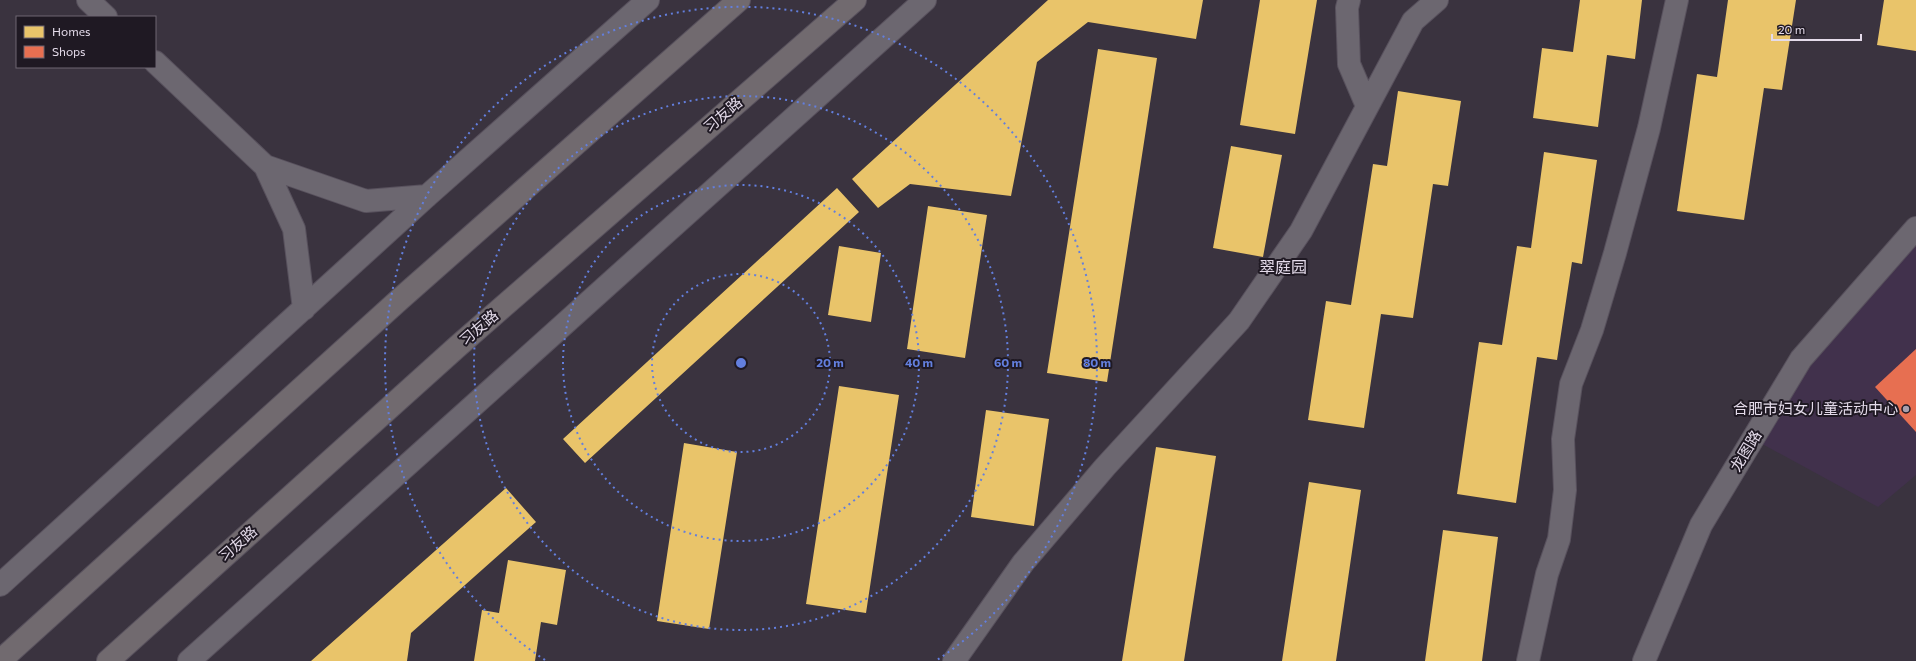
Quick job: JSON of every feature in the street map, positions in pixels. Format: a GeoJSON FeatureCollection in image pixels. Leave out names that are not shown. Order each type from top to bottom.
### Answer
{"type":"FeatureCollection","features":[{"type":"Feature","properties":{"kind":"main road"},"geometry":{"type":"LineString","coordinates":[[0,661],[399,300],[739,0]]}},
{"type":"Feature","properties":{"kind":"main road","name":"习友路"},"geometry":{"type":"LineString","coordinates":[[108,661],[458,346],[854,0]]}},
{"type":"Feature","properties":{"kind":"street"},"geometry":{"type":"LineString","coordinates":[[88,0],[105,16]]}},
{"type":"Feature","properties":{"kind":"street"},"geometry":{"type":"LineString","coordinates":[[0,585],[427,196],[648,0]]}},
{"type":"Feature","properties":{"kind":"street"},"geometry":{"type":"LineString","coordinates":[[189,661],[925,0]]}},
{"type":"Feature","properties":{"kind":"street"},"geometry":{"type":"LineString","coordinates":[[1349,0],[1347,8],[1350,64],[1367,106]]}},
{"type":"Feature","properties":{"kind":"street"},"geometry":{"type":"LineString","coordinates":[[954,661],[1023,563],[1105,467],[1239,321],[1301,232],[1367,106],[1413,10],[1437,0]]}},
{"type":"Feature","properties":{"kind":"street"},"geometry":{"type":"LineString","coordinates":[[1528,661],[1547,574],[1559,539],[1565,490],[1563,439],[1571,384],[1592,330],[1615,254],[1649,128],[1677,0]]}},
{"type":"Feature","properties":{"kind":"street"},"geometry":{"type":"LineString","coordinates":[[156,63],[265,166],[294,229],[304,309]]}},
{"type":"Feature","properties":{"kind":"street"},"geometry":{"type":"LineString","coordinates":[[265,166],[366,201],[427,196]]}},
{"type":"Feature","properties":{"kind":"street","name":"龙图路"},"geometry":{"type":"LineString","coordinates":[[1644,661],[1701,525],[1801,359],[1916,228]]}},
{"type":"Feature","properties":{"kind":"shaded area"},"geometry":{"type":"Polygon","coordinates":[[[1916,228],[1916,475],[1878,507],[1753,439],[1916,228]]]}},
{"type":"Feature","properties":{"kind":"building: Homes"},"geometry":{"type":"Polygon","coordinates":[[[1048,0],[1203,0],[1196,39],[1088,22],[1037,62],[1011,196],[910,184],[878,208],[852,179],[1048,0]]]}},
{"type":"Feature","properties":{"kind":"building: Homes"},"geometry":{"type":"Polygon","coordinates":[[[1260,0],[1317,0],[1295,134],[1240,125],[1260,0]]]}},
{"type":"Feature","properties":{"kind":"building: Homes"},"geometry":{"type":"Polygon","coordinates":[[[1580,0],[1642,0],[1635,59],[1607,55],[1598,127],[1533,118],[1542,48],[1573,52],[1580,0]]]}},
{"type":"Feature","properties":{"kind":"building: Homes"},"geometry":{"type":"Polygon","coordinates":[[[1728,0],[1796,0],[1782,90],[1764,88],[1744,220],[1677,211],[1697,74],[1717,77],[1728,0]]]}},
{"type":"Feature","properties":{"kind":"building: Homes"},"geometry":{"type":"Polygon","coordinates":[[[1884,0],[1916,0],[1916,51],[1877,45],[1884,0]]]}},
{"type":"Feature","properties":{"kind":"building: Homes"},"geometry":{"type":"Polygon","coordinates":[[[1098,49],[1157,58],[1107,382],[1047,373],[1098,49]]]}},
{"type":"Feature","properties":{"kind":"building: Homes"},"geometry":{"type":"Polygon","coordinates":[[[1398,91],[1461,101],[1448,186],[1433,184],[1413,318],[1381,314],[1364,428],[1308,420],[1326,301],[1351,305],[1373,164],[1387,166],[1398,91]]]}},
{"type":"Feature","properties":{"kind":"building: Homes"},"geometry":{"type":"Polygon","coordinates":[[[1231,146],[1282,155],[1263,257],[1213,248],[1231,146]]]}},
{"type":"Feature","properties":{"kind":"building: Homes"},"geometry":{"type":"Polygon","coordinates":[[[1544,152],[1597,160],[1582,264],[1572,262],[1557,360],[1537,357],[1516,503],[1457,494],[1479,342],[1502,345],[1517,246],[1531,248],[1544,152]]]}},
{"type":"Feature","properties":{"kind":"building: Homes"},"geometry":{"type":"Polygon","coordinates":[[[837,188],[859,212],[585,463],[563,439],[837,188]]]}},
{"type":"Feature","properties":{"kind":"building: Homes"},"geometry":{"type":"Polygon","coordinates":[[[928,206],[987,215],[965,358],[907,349],[928,206]]]}},
{"type":"Feature","properties":{"kind":"building: Homes"},"geometry":{"type":"Polygon","coordinates":[[[839,246],[881,253],[871,322],[828,315],[839,246]]]}},
{"type":"Feature","properties":{"kind":"building: Homes"},"geometry":{"type":"Polygon","coordinates":[[[839,386],[899,395],[866,613],[806,604],[839,386]]]}},
{"type":"Feature","properties":{"kind":"building: Homes"},"geometry":{"type":"Polygon","coordinates":[[[986,410],[1049,419],[1034,526],[971,517],[986,410]]]}},
{"type":"Feature","properties":{"kind":"building: Homes"},"geometry":{"type":"Polygon","coordinates":[[[684,443],[737,452],[709,629],[657,621],[684,443]]]}},
{"type":"Feature","properties":{"kind":"building: Homes"},"geometry":{"type":"Polygon","coordinates":[[[1156,447],[1216,456],[1184,661],[1122,661],[1156,447]]]}},
{"type":"Feature","properties":{"kind":"building: Homes"},"geometry":{"type":"Polygon","coordinates":[[[1309,482],[1361,490],[1336,661],[1282,661],[1309,482]]]}},
{"type":"Feature","properties":{"kind":"building: Homes"},"geometry":{"type":"Polygon","coordinates":[[[506,488],[536,522],[411,633],[407,661],[311,661],[506,488]]]}},
{"type":"Feature","properties":{"kind":"building: Homes"},"geometry":{"type":"Polygon","coordinates":[[[1443,530],[1498,537],[1482,661],[1425,661],[1443,530]]]}},
{"type":"Feature","properties":{"kind":"building: Homes"},"geometry":{"type":"Polygon","coordinates":[[[508,560],[566,570],[557,625],[541,622],[535,661],[474,661],[482,610],[499,613],[508,560]]]}},
{"type":"Feature","properties":{"kind":"building: Shops","name":"合肥市妇女儿童活动中心"},"geometry":{"type":"Polygon","coordinates":[[[1916,349],[1916,432],[1875,387],[1916,349]]]}},
{"type":"Feature","properties":{"kind":"place","name":"合肥市妇女儿童活动中心"},"geometry":{"type":"Point","coordinates":[1906,409]}},
{"type":"Feature","properties":{"kind":"district","name":"翠庭园"},"geometry":{"type":"Point","coordinates":[1283,267]}}]}
